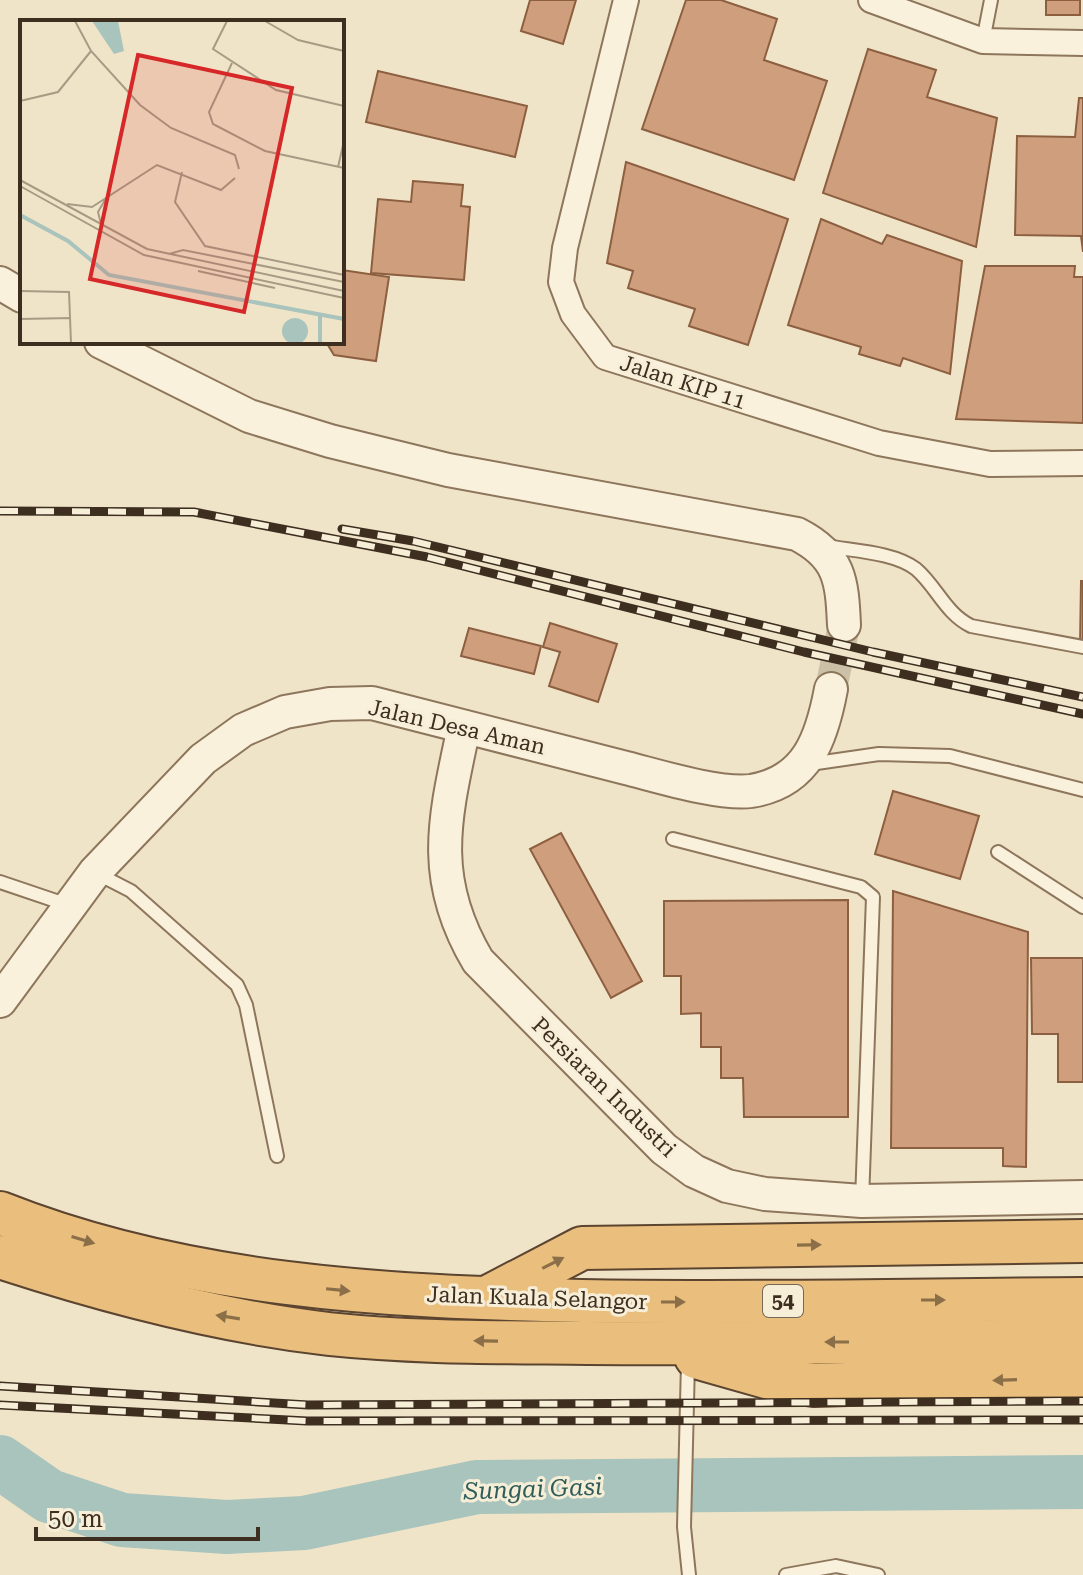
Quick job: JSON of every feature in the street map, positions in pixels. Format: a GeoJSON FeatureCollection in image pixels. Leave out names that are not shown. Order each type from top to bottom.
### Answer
{"type":"FeatureCollection","features":[{"type":"Feature","properties":{"kind":"highway","name":"Jalan Kuala Selangor"},"geometry":{"type":"LineString","coordinates":[[3,1209],[88,1242],[201,1270],[341,1291],[483,1299],[649,1302],[1083,1299]]}},
{"type":"Feature","properties":{"kind":"highway"},"geometry":{"type":"LineString","coordinates":[[483,1299],[582,1248],[1083,1241]]}},
{"type":"Feature","properties":{"kind":"highway","name":"Jalan Kuala Selangor"},"geometry":{"type":"LineString","coordinates":[[0,1257],[78,1283],[198,1312],[329,1334],[479,1342],[1083,1340]]}},
{"type":"Feature","properties":{"kind":"highway"},"geometry":{"type":"LineString","coordinates":[[648,1343],[777,1380],[814,1385],[1083,1377]]}},
{"type":"Feature","properties":{"kind":"street","name":"Jalan KIP 11"},"geometry":{"type":"LineString","coordinates":[[626,0],[565,248],[561,282],[573,314],[605,357],[879,443],[990,464],[1083,463]]}},
{"type":"Feature","properties":{"kind":"street"},"geometry":{"type":"LineString","coordinates":[[871,0],[983,41],[1083,43]]}},
{"type":"Feature","properties":{"kind":"street"},"geometry":{"type":"LineString","coordinates":[[0,283],[20,295]]}},
{"type":"Feature","properties":{"kind":"street"},"geometry":{"type":"LineString","coordinates":[[105,344],[249,416],[330,441],[448,470],[771,527],[819,545],[837,570],[844,625]]}},
{"type":"Feature","properties":{"kind":"street"},"geometry":{"type":"LineString","coordinates":[[803,765],[823,731],[831,689]]}},
{"type":"Feature","properties":{"kind":"street","name":"Jalan Desa Aman"},"geometry":{"type":"LineString","coordinates":[[0,1001],[95,872],[203,759],[243,730],[285,712],[330,704],[372,703],[692,784],[751,791],[782,779],[803,765]]}},
{"type":"Feature","properties":{"kind":"street","name":"Persiaran Industri"},"geometry":{"type":"LineString","coordinates":[[464,727],[444,824],[444,869],[464,937],[478,961],[664,1149],[694,1171],[727,1186],[765,1194],[862,1201],[1083,1197]]}},
{"type":"Feature","properties":{"kind":"lane"},"geometry":{"type":"LineString","coordinates":[[983,41],[991,0]]}},
{"type":"Feature","properties":{"kind":"lane"},"geometry":{"type":"LineString","coordinates":[[819,545],[906,563],[919,572],[958,620],[971,626],[1083,647]]}},
{"type":"Feature","properties":{"kind":"lane"},"geometry":{"type":"LineString","coordinates":[[803,765],[879,754],[950,756],[1083,790]]}},
{"type":"Feature","properties":{"kind":"lane"},"geometry":{"type":"LineString","coordinates":[[673,839],[861,887],[873,897],[862,1201]]}},
{"type":"Feature","properties":{"kind":"lane"},"geometry":{"type":"LineString","coordinates":[[998,852],[1083,907]]}},
{"type":"Feature","properties":{"kind":"lane"},"geometry":{"type":"LineString","coordinates":[[95,872],[131,891],[237,985],[246,1005],[277,1156]]}},
{"type":"Feature","properties":{"kind":"lane"},"geometry":{"type":"LineString","coordinates":[[0,882],[71,906]]}},
{"type":"Feature","properties":{"kind":"lane"},"geometry":{"type":"LineString","coordinates":[[688,1354],[684,1527],[689,1575]]}},
{"type":"Feature","properties":{"kind":"lane"},"geometry":{"type":"LineString","coordinates":[[786,1575],[836,1566],[878,1575]]}},
{"type":"Feature","properties":{"kind":"building"},"geometry":{"type":"Polygon","coordinates":[[[530,0],[576,0],[563,44],[521,31],[530,0]]]}},
{"type":"Feature","properties":{"kind":"building"},"geometry":{"type":"Polygon","coordinates":[[[686,0],[721,0],[777,19],[764,60],[827,81],[794,180],[642,129],[686,0]]]}},
{"type":"Feature","properties":{"kind":"building"},"geometry":{"type":"Polygon","coordinates":[[[1046,0],[1080,0],[1080,15],[1046,15],[1046,0]]]}},
{"type":"Feature","properties":{"kind":"building"},"geometry":{"type":"Polygon","coordinates":[[[868,49],[936,70],[927,97],[997,118],[976,247],[823,193],[868,49]]]}},
{"type":"Feature","properties":{"kind":"building"},"geometry":{"type":"Polygon","coordinates":[[[378,71],[527,106],[515,157],[366,122],[378,71]]]}},
{"type":"Feature","properties":{"kind":"building"},"geometry":{"type":"Polygon","coordinates":[[[1079,98],[1083,98],[1083,252],[1081,236],[1015,235],[1017,136],[1075,137],[1079,98]]]}},
{"type":"Feature","properties":{"kind":"building"},"geometry":{"type":"Polygon","coordinates":[[[626,162],[788,219],[748,345],[689,326],[695,309],[628,288],[633,271],[607,263],[626,162]]]}},
{"type":"Feature","properties":{"kind":"building"},"geometry":{"type":"Polygon","coordinates":[[[413,181],[463,185],[461,206],[470,207],[464,280],[371,273],[378,199],[411,202],[413,181]]]}},
{"type":"Feature","properties":{"kind":"building"},"geometry":{"type":"Polygon","coordinates":[[[821,219],[882,244],[887,235],[962,261],[950,374],[903,358],[900,366],[859,354],[861,347],[788,325],[821,219]]]}},
{"type":"Feature","properties":{"kind":"building"},"geometry":{"type":"Polygon","coordinates":[[[985,266],[1075,266],[1074,277],[1083,277],[1083,423],[956,419],[985,266]]]}},
{"type":"Feature","properties":{"kind":"building"},"geometry":{"type":"Polygon","coordinates":[[[344,270],[389,277],[376,361],[334,355],[327,344],[344,344],[344,270]]]}},
{"type":"Feature","properties":{"kind":"building"},"geometry":{"type":"Polygon","coordinates":[[[1083,581],[1083,646],[1080,646],[1083,581]]]}},
{"type":"Feature","properties":{"kind":"building"},"geometry":{"type":"Polygon","coordinates":[[[550,623],[617,644],[598,702],[549,686],[560,652],[543,647],[550,623]]]}},
{"type":"Feature","properties":{"kind":"building"},"geometry":{"type":"Polygon","coordinates":[[[469,628],[541,646],[534,674],[461,656],[469,628]]]}},
{"type":"Feature","properties":{"kind":"building"},"geometry":{"type":"Polygon","coordinates":[[[893,791],[979,816],[960,879],[875,854],[893,791]]]}},
{"type":"Feature","properties":{"kind":"building"},"geometry":{"type":"Polygon","coordinates":[[[561,833],[642,981],[611,998],[530,849],[561,833]]]}},
{"type":"Feature","properties":{"kind":"building"},"geometry":{"type":"Polygon","coordinates":[[[893,891],[1028,932],[1026,1167],[1003,1166],[1003,1148],[891,1148],[893,891]]]}},
{"type":"Feature","properties":{"kind":"building"},"geometry":{"type":"Polygon","coordinates":[[[848,900],[848,1117],[744,1117],[743,1078],[721,1078],[721,1047],[701,1047],[701,1013],[681,1014],[681,976],[664,976],[664,901],[848,900]]]}},
{"type":"Feature","properties":{"kind":"building"},"geometry":{"type":"Polygon","coordinates":[[[1031,958],[1083,958],[1083,1082],[1058,1082],[1058,1034],[1032,1034],[1031,958]]]}},
{"type":"Feature","properties":{"kind":"waterway","name":"Sungai Gasi"},"geometry":{"type":"LineString","coordinates":[[0,1462],[49,1496],[122,1520],[227,1527],[304,1523],[477,1487],[1083,1482]]}},
{"type":"Feature","properties":{"kind":"tunnel"},"geometry":{"type":"LineString","coordinates":[[831,689],[844,625]]}},
{"type":"Feature","properties":{"kind":"railway"},"geometry":{"type":"LineString","coordinates":[[0,511],[194,512],[427,557],[804,652],[1083,714]]}},
{"type":"Feature","properties":{"kind":"railway"},"geometry":{"type":"LineString","coordinates":[[342,529],[413,541],[873,652],[1083,697]]}},
{"type":"Feature","properties":{"kind":"railway"},"geometry":{"type":"LineString","coordinates":[[0,1386],[308,1405],[1083,1401]]}},
{"type":"Feature","properties":{"kind":"railway"},"geometry":{"type":"LineString","coordinates":[[0,1405],[307,1421],[1083,1420]]}}]}
